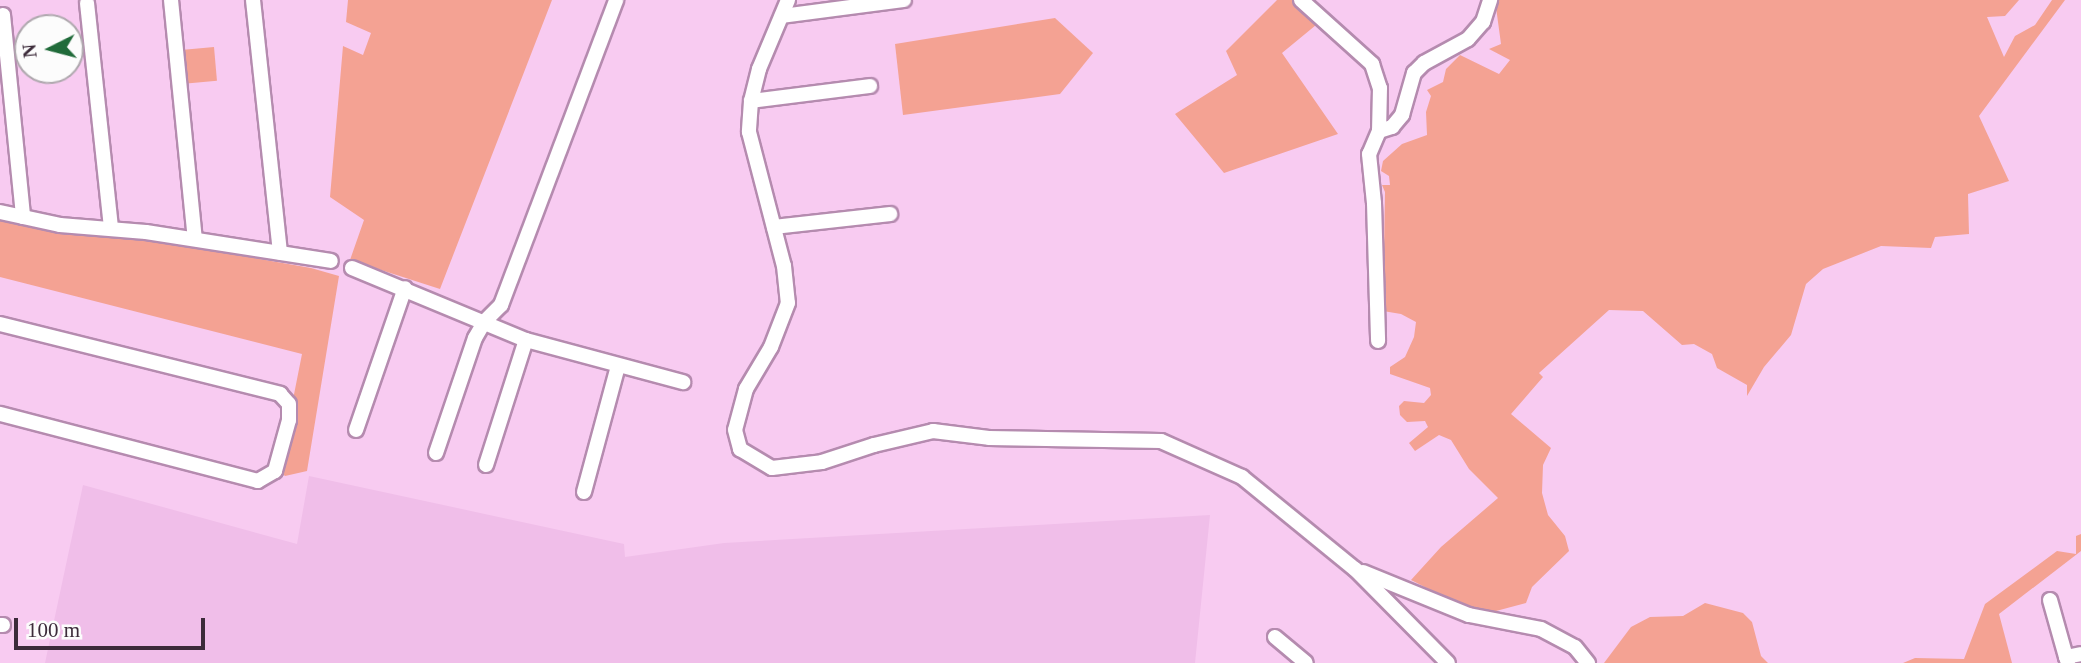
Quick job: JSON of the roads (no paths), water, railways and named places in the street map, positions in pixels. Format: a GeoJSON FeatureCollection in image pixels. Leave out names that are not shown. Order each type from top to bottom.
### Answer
{"type":"FeatureCollection","features":[{"type":"Feature","properties":{"kind":"street"},"geometry":{"type":"LineString","coordinates":[[171,0],[195,239]]}},
{"type":"Feature","properties":{"kind":"street"},"geometry":{"type":"LineString","coordinates":[[253,0],[280,253]]}},
{"type":"Feature","properties":{"kind":"street"},"geometry":{"type":"LineString","coordinates":[[436,453],[475,338],[485,321],[502,305],[616,0]]}},
{"type":"Feature","properties":{"kind":"street"},"geometry":{"type":"LineString","coordinates":[[788,0],[759,69],[751,102],[749,132],[774,227],[788,303],[771,347],[746,389],[735,430],[740,449],[772,468],[822,462],[874,444],[933,431],[989,438],[1161,442],[1241,477],[1355,569],[1448,663]]}},
{"type":"Feature","properties":{"kind":"street"},"geometry":{"type":"LineString","coordinates":[[782,16],[874,1],[905,0]]}},
{"type":"Feature","properties":{"kind":"street"},"geometry":{"type":"LineString","coordinates":[[1301,0],[1371,64],[1380,88],[1379,131],[1369,154],[1374,203],[1378,341]]}},
{"type":"Feature","properties":{"kind":"street"},"geometry":{"type":"LineString","coordinates":[[1379,131],[1392,127],[1402,115],[1414,73],[1424,63],[1468,39],[1483,22],[1490,0]]}},
{"type":"Feature","properties":{"kind":"street"},"geometry":{"type":"LineString","coordinates":[[87,3],[111,228]]}},
{"type":"Feature","properties":{"kind":"street"},"geometry":{"type":"LineString","coordinates":[[2,15],[23,217]]}},
{"type":"Feature","properties":{"kind":"street"},"geometry":{"type":"LineString","coordinates":[[751,102],[870,86]]}},
{"type":"Feature","properties":{"kind":"street"},"geometry":{"type":"LineString","coordinates":[[0,212],[60,225],[111,228],[195,239],[331,261]]}},
{"type":"Feature","properties":{"kind":"street"},"geometry":{"type":"LineString","coordinates":[[774,227],[890,214]]}},
{"type":"Feature","properties":{"kind":"street"},"geometry":{"type":"LineString","coordinates":[[352,268],[526,340],[683,382]]}},
{"type":"Feature","properties":{"kind":"street"},"geometry":{"type":"LineString","coordinates":[[356,430],[405,288]]}},
{"type":"Feature","properties":{"kind":"street"},"geometry":{"type":"LineString","coordinates":[[0,324],[280,394],[289,404],[289,419],[275,471],[258,481],[0,414]]}},
{"type":"Feature","properties":{"kind":"street"},"geometry":{"type":"LineString","coordinates":[[486,465],[526,340]]}},
{"type":"Feature","properties":{"kind":"street"},"geometry":{"type":"LineString","coordinates":[[584,492],[618,366]]}},
{"type":"Feature","properties":{"kind":"street"},"geometry":{"type":"LineString","coordinates":[[1355,569],[1469,615],[1541,629],[1576,647],[1588,663]]}},
{"type":"Feature","properties":{"kind":"street"},"geometry":{"type":"LineString","coordinates":[[2050,600],[2072,658]]}},
{"type":"Feature","properties":{"kind":"street"},"geometry":{"type":"LineString","coordinates":[[1275,637],[1306,663]]}}]}
